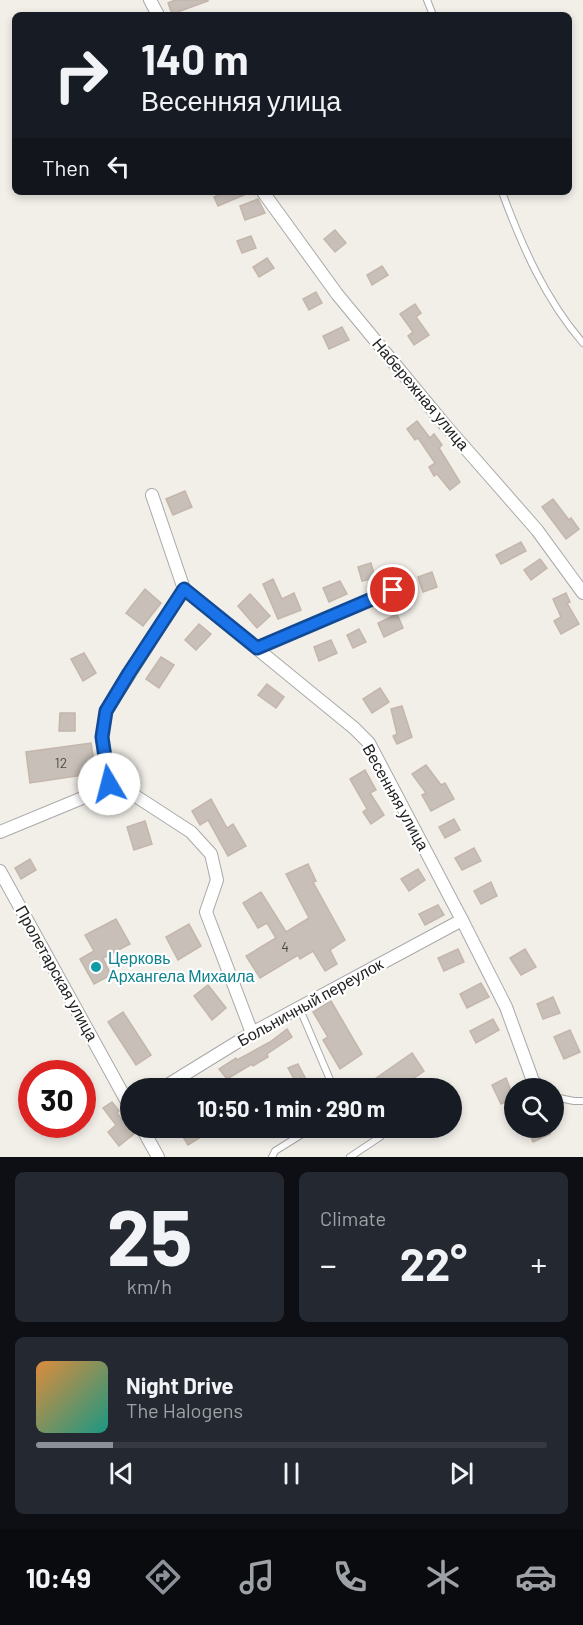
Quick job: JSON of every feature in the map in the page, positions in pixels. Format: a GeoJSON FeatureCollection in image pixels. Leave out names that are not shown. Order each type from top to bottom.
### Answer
{"type":"FeatureCollection","features":[{"type":"Feature","properties":{"kind":"street","name":"Набережная улица"},"geometry":{"type":"LineString","coordinates":[[265,195],[338,294],[445,425],[537,530],[583,593]]}},
{"type":"Feature","properties":{"kind":"street"},"geometry":{"type":"LineString","coordinates":[[109,784],[102,737],[106,711],[184,589],[152,495]]}},
{"type":"Feature","properties":{"kind":"street","name":"Весенняя улица"},"geometry":{"type":"LineString","coordinates":[[184,589],[354,728],[369,743],[506,1007],[533,1078]]}},
{"type":"Feature","properties":{"kind":"street"},"geometry":{"type":"LineString","coordinates":[[0,832],[80,799],[114,782],[191,832],[211,854],[218,880],[206,912],[252,1033]]}},
{"type":"Feature","properties":{"kind":"street","name":"Пролетарская улица"},"geometry":{"type":"LineString","coordinates":[[0,871],[120,1089]]}},
{"type":"Feature","properties":{"kind":"street","name":"Больничный переулок"},"geometry":{"type":"LineString","coordinates":[[179,1078],[252,1033],[462,920]]}},
{"type":"Feature","properties":{"kind":"street"},"geometry":{"type":"LineString","coordinates":[[148,1138],[158,1157]]}},
{"type":"Feature","properties":{"kind":"lane"},"geometry":{"type":"LineString","coordinates":[[503,195],[532,266],[557,309],[583,342]]}},
{"type":"Feature","properties":{"kind":"lane"},"geometry":{"type":"LineString","coordinates":[[257,648],[393,590]]}},
{"type":"Feature","properties":{"kind":"lane"},"geometry":{"type":"LineString","coordinates":[[299,1007],[329,1078]]}},
{"type":"Feature","properties":{"kind":"lane"},"geometry":{"type":"LineString","coordinates":[[564,1099],[583,1101]]}},
{"type":"Feature","properties":{"kind":"lane"},"geometry":{"type":"LineString","coordinates":[[272,1157],[275,1151],[296,1138]]}},
{"type":"Feature","properties":{"kind":"lane"},"geometry":{"type":"LineString","coordinates":[[350,1157],[378,1138]]}},
{"type":"Feature","properties":{"kind":"building"},"geometry":{"type":"Polygon","coordinates":[[[175,0],[208,0],[178,12],[171,12],[168,3],[175,0]]]}},
{"type":"Feature","properties":{"kind":"building"},"geometry":{"type":"Polygon","coordinates":[[[219,195],[244,195],[218,206],[214,197],[219,195]]]}},
{"type":"Feature","properties":{"kind":"building"},"geometry":{"type":"Polygon","coordinates":[[[258,199],[265,213],[245,220],[240,206],[258,199]]]}},
{"type":"Feature","properties":{"kind":"building"},"geometry":{"type":"Polygon","coordinates":[[[335,230],[346,243],[335,252],[324,239],[335,230]]]}},
{"type":"Feature","properties":{"kind":"building"},"geometry":{"type":"Polygon","coordinates":[[[251,236],[256,248],[242,253],[237,241],[251,236]]]}},
{"type":"Feature","properties":{"kind":"building"},"geometry":{"type":"Polygon","coordinates":[[[267,258],[274,268],[259,277],[253,267],[267,258]]]}},
{"type":"Feature","properties":{"kind":"building"},"geometry":{"type":"Polygon","coordinates":[[[382,266],[388,275],[372,285],[367,275],[382,266]]]}},
{"type":"Feature","properties":{"kind":"building"},"geometry":{"type":"Polygon","coordinates":[[[316,292],[322,303],[309,310],[303,299],[316,292]]]}},
{"type":"Feature","properties":{"kind":"building"},"geometry":{"type":"Polygon","coordinates":[[[415,304],[421,313],[416,317],[429,335],[414,345],[408,336],[413,332],[400,314],[415,304]]]}},
{"type":"Feature","properties":{"kind":"building"},"geometry":{"type":"Polygon","coordinates":[[[342,327],[349,340],[329,349],[323,336],[342,327]]]}},
{"type":"Feature","properties":{"kind":"building"},"geometry":{"type":"Polygon","coordinates":[[[417,421],[430,438],[434,434],[442,445],[439,448],[460,482],[450,490],[437,474],[434,476],[429,467],[435,463],[418,438],[415,440],[407,429],[417,421]]]}},
{"type":"Feature","properties":{"kind":"building"},"geometry":{"type":"Polygon","coordinates":[[[185,491],[192,507],[173,515],[166,499],[185,491]]]}},
{"type":"Feature","properties":{"kind":"building"},"geometry":{"type":"Polygon","coordinates":[[[553,499],[579,529],[566,539],[542,507],[553,499]]]}},
{"type":"Feature","properties":{"kind":"building"},"geometry":{"type":"Polygon","coordinates":[[[521,542],[526,551],[501,564],[496,555],[521,542]]]}},
{"type":"Feature","properties":{"kind":"building"},"geometry":{"type":"Polygon","coordinates":[[[540,559],[547,568],[531,580],[524,570],[540,559]]]}},
{"type":"Feature","properties":{"kind":"building"},"geometry":{"type":"Polygon","coordinates":[[[371,563],[375,578],[362,581],[358,567],[371,563]]]}},
{"type":"Feature","properties":{"kind":"building"},"geometry":{"type":"Polygon","coordinates":[[[432,572],[437,587],[423,592],[418,577],[432,572]]]}},
{"type":"Feature","properties":{"kind":"building"},"geometry":{"type":"Polygon","coordinates":[[[273,579],[282,599],[294,593],[301,610],[278,619],[263,584],[273,579]]]}},
{"type":"Feature","properties":{"kind":"building"},"geometry":{"type":"Polygon","coordinates":[[[340,581],[347,594],[329,602],[323,588],[340,581]]]}},
{"type":"Feature","properties":{"kind":"building"},"geometry":{"type":"Polygon","coordinates":[[[145,589],[161,603],[143,626],[126,613],[145,589]]]}},
{"type":"Feature","properties":{"kind":"building"},"geometry":{"type":"Polygon","coordinates":[[[566,593],[570,602],[567,603],[579,624],[561,634],[554,621],[561,617],[553,599],[566,593]]]}},
{"type":"Feature","properties":{"kind":"building"},"geometry":{"type":"Polygon","coordinates":[[[250,594],[270,616],[257,628],[238,606],[250,594]]]}},
{"type":"Feature","properties":{"kind":"building"},"geometry":{"type":"Polygon","coordinates":[[[397,614],[403,628],[384,637],[378,623],[397,614]]]}},
{"type":"Feature","properties":{"kind":"building"},"geometry":{"type":"Polygon","coordinates":[[[199,624],[211,634],[196,650],[185,640],[199,624]]]}},
{"type":"Feature","properties":{"kind":"building"},"geometry":{"type":"Polygon","coordinates":[[[359,629],[366,642],[353,648],[347,635],[359,629]]]}},
{"type":"Feature","properties":{"kind":"building"},"geometry":{"type":"Polygon","coordinates":[[[331,640],[337,653],[319,661],[314,647],[331,640]]]}},
{"type":"Feature","properties":{"kind":"building"},"geometry":{"type":"Polygon","coordinates":[[[84,653],[96,673],[83,681],[71,659],[84,653]]]}},
{"type":"Feature","properties":{"kind":"building"},"geometry":{"type":"Polygon","coordinates":[[[161,657],[174,665],[159,688],[146,679],[161,657]]]}},
{"type":"Feature","properties":{"kind":"building"},"geometry":{"type":"Polygon","coordinates":[[[267,684],[284,697],[276,708],[258,695],[267,684]]]}},
{"type":"Feature","properties":{"kind":"building"},"geometry":{"type":"Polygon","coordinates":[[[380,688],[389,702],[372,713],[363,699],[380,688]]]}},
{"type":"Feature","properties":{"kind":"building"},"geometry":{"type":"Polygon","coordinates":[[[402,706],[412,737],[397,744],[393,736],[397,734],[391,709],[402,706]]]}},
{"type":"Feature","properties":{"kind":"building"},"geometry":{"type":"Polygon","coordinates":[[[60,713],[75,713],[75,731],[59,731],[60,713]]]}},
{"type":"Feature","properties":{"kind":"building"},"geometry":{"type":"Polygon","coordinates":[[[91,743],[96,773],[30,783],[26,752],[91,743]]]}},
{"type":"Feature","properties":{"kind":"building"},"geometry":{"type":"Polygon","coordinates":[[[426,765],[441,785],[445,783],[454,799],[431,811],[422,795],[426,793],[412,774],[426,765]]]}},
{"type":"Feature","properties":{"kind":"building"},"geometry":{"type":"Polygon","coordinates":[[[365,770],[376,790],[370,793],[384,815],[371,824],[363,812],[367,809],[350,779],[365,770]]]}},
{"type":"Feature","properties":{"kind":"building"},"geometry":{"type":"Polygon","coordinates":[[[211,799],[227,828],[233,824],[246,846],[228,856],[208,820],[200,825],[192,811],[211,799]]]}},
{"type":"Feature","properties":{"kind":"building"},"geometry":{"type":"Polygon","coordinates":[[[454,819],[460,830],[445,838],[439,827],[454,819]]]}},
{"type":"Feature","properties":{"kind":"building"},"geometry":{"type":"Polygon","coordinates":[[[145,821],[152,844],[134,850],[127,827],[145,821]]]}},
{"type":"Feature","properties":{"kind":"building"},"geometry":{"type":"Polygon","coordinates":[[[474,848],[481,861],[462,870],[455,858],[474,848]]]}},
{"type":"Feature","properties":{"kind":"building"},"geometry":{"type":"Polygon","coordinates":[[[30,859],[36,870],[21,879],[15,868],[30,859]]]}},
{"type":"Feature","properties":{"kind":"building"},"geometry":{"type":"Polygon","coordinates":[[[308,864],[316,881],[313,882],[345,940],[330,950],[337,964],[325,971],[313,951],[300,959],[298,955],[260,978],[246,956],[276,938],[267,923],[258,928],[243,903],[261,892],[286,932],[309,918],[286,874],[308,864]]]}},
{"type":"Feature","properties":{"kind":"building"},"geometry":{"type":"Polygon","coordinates":[[[418,869],[425,880],[409,891],[401,879],[418,869]]]}},
{"type":"Feature","properties":{"kind":"building"},"geometry":{"type":"Polygon","coordinates":[[[491,882],[497,896],[481,904],[474,891],[491,882]]]}},
{"type":"Feature","properties":{"kind":"building"},"geometry":{"type":"Polygon","coordinates":[[[438,905],[444,915],[425,925],[419,914],[438,905]]]}},
{"type":"Feature","properties":{"kind":"building"},"geometry":{"type":"Polygon","coordinates":[[[116,919],[130,944],[103,958],[111,975],[94,984],[80,959],[94,951],[85,935],[116,919]]]}},
{"type":"Feature","properties":{"kind":"building"},"geometry":{"type":"Polygon","coordinates":[[[189,924],[201,946],[178,960],[166,937],[189,924]]]}},
{"type":"Feature","properties":{"kind":"building"},"geometry":{"type":"Polygon","coordinates":[[[458,949],[464,962],[444,971],[438,958],[458,949]]]}},
{"type":"Feature","properties":{"kind":"building"},"geometry":{"type":"Polygon","coordinates":[[[525,949],[536,967],[521,975],[510,958],[525,949]]]}},
{"type":"Feature","properties":{"kind":"building"},"geometry":{"type":"Polygon","coordinates":[[[481,983],[489,997],[467,1008],[460,994],[481,983]]]}},
{"type":"Feature","properties":{"kind":"building"},"geometry":{"type":"Polygon","coordinates":[[[208,985],[226,1008],[212,1020],[194,996],[208,985]]]}},
{"type":"Feature","properties":{"kind":"building"},"geometry":{"type":"Polygon","coordinates":[[[553,997],[560,1013],[543,1019],[537,1004],[553,997]]]}},
{"type":"Feature","properties":{"kind":"building"},"geometry":{"type":"Polygon","coordinates":[[[331,1001],[362,1054],[340,1069],[323,1040],[328,1037],[313,1012],[331,1001]]]}},
{"type":"Feature","properties":{"kind":"building"},"geometry":{"type":"Polygon","coordinates":[[[123,1012],[151,1055],[136,1065],[108,1022],[123,1012]]]}},
{"type":"Feature","properties":{"kind":"building"},"geometry":{"type":"Polygon","coordinates":[[[493,1019],[499,1030],[476,1043],[470,1031],[493,1019]]]}},
{"type":"Feature","properties":{"kind":"building"},"geometry":{"type":"Polygon","coordinates":[[[287,1029],[292,1037],[267,1054],[268,1057],[229,1078],[219,1069],[236,1058],[237,1060],[270,1042],[287,1029]]]}},
{"type":"Feature","properties":{"kind":"building"},"geometry":{"type":"Polygon","coordinates":[[[570,1030],[580,1052],[564,1059],[554,1037],[570,1030]]]}},
{"type":"Feature","properties":{"kind":"building"},"geometry":{"type":"Polygon","coordinates":[[[412,1053],[424,1071],[414,1078],[376,1078],[412,1053]]]}},
{"type":"Feature","properties":{"kind":"building"},"geometry":{"type":"Polygon","coordinates":[[[298,1064],[305,1078],[293,1078],[288,1068],[298,1064]]]}},
{"type":"Feature","properties":{"kind":"building"},"geometry":{"type":"Polygon","coordinates":[[[504,1079],[504,1103],[501,1104],[492,1085],[504,1079]]]}},
{"type":"Feature","properties":{"kind":"building"},"geometry":{"type":"Polygon","coordinates":[[[112,1102],[119,1111],[117,1113],[120,1117],[120,1138],[129,1138],[119,1146],[108,1132],[116,1125],[103,1108],[112,1102]]]}},
{"type":"Feature","properties":{"kind":"building"},"geometry":{"type":"Polygon","coordinates":[[[184,1138],[199,1138],[188,1145],[184,1138]]]}},
{"type":"Feature","properties":{"kind":"place","name":"Церковь Архангела Михаила"},"geometry":{"type":"Point","coordinates":[96,967]}},
{"type":"Feature","properties":{"kind":"route"},"geometry":{"type":"LineString","coordinates":[[109,784],[102,737],[106,711],[184,589],[257,648],[393,590]]}}]}
